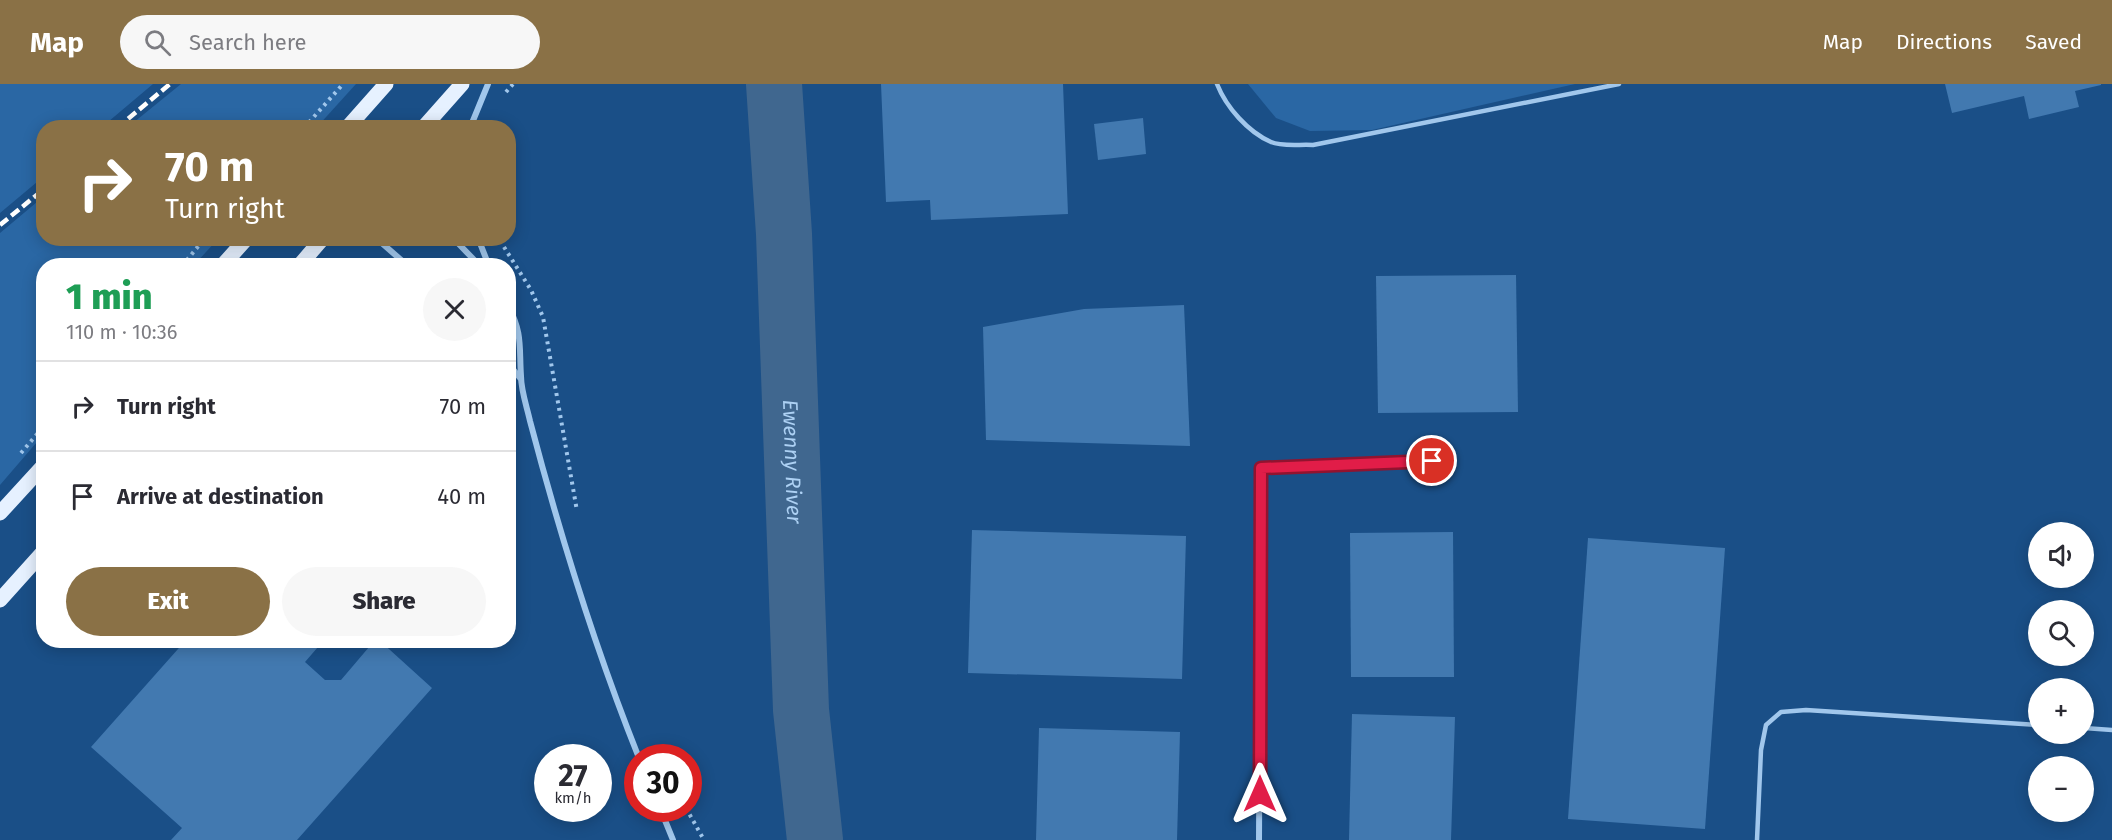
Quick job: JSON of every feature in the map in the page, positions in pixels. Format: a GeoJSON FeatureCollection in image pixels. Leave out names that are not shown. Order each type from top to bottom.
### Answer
{"type":"FeatureCollection","features":[{"type":"Feature","properties":{"kind":"main road"},"geometry":{"type":"LineString","coordinates":[[354,120],[386,84]]}},
{"type":"Feature","properties":{"kind":"main road"},"geometry":{"type":"LineString","coordinates":[[430,120],[462,84]]}},
{"type":"Feature","properties":{"kind":"main road"},"geometry":{"type":"LineString","coordinates":[[229,258],[240,246]]}},
{"type":"Feature","properties":{"kind":"main road"},"geometry":{"type":"LineString","coordinates":[[306,258],[316,246]]}},
{"type":"Feature","properties":{"kind":"main road"},"geometry":{"type":"LineString","coordinates":[[0,513],[36,474]]}},
{"type":"Feature","properties":{"kind":"main road"},"geometry":{"type":"LineString","coordinates":[[0,600],[36,560]]}},
{"type":"Feature","properties":{"kind":"street"},"geometry":{"type":"LineString","coordinates":[[473,120],[488,84]]}},
{"type":"Feature","properties":{"kind":"street"},"geometry":{"type":"LineString","coordinates":[[385,246],[399,258]]}},
{"type":"Feature","properties":{"kind":"street"},"geometry":{"type":"LineString","coordinates":[[461,246],[472,258]]}},
{"type":"Feature","properties":{"kind":"street"},"geometry":{"type":"LineString","coordinates":[[516,320],[521,336],[521,379],[577,583],[617,703],[633,744]]}},
{"type":"Feature","properties":{"kind":"street"},"geometry":{"type":"LineString","coordinates":[[516,373],[521,379]]}},
{"type":"Feature","properties":{"kind":"street"},"geometry":{"type":"LineString","coordinates":[[1259,840],[1261,468],[1432,461]]}},
{"type":"Feature","properties":{"kind":"street"},"geometry":{"type":"LineString","coordinates":[[666,822],[673,840]]}},
{"type":"Feature","properties":{"kind":"lane"},"geometry":{"type":"LineString","coordinates":[[1217,84],[1241,121],[1272,143],[1313,144],[1619,84]]}},
{"type":"Feature","properties":{"kind":"lane"},"geometry":{"type":"LineString","coordinates":[[1757,840],[1761,750],[1766,725],[1781,712],[1806,710],[2028,724]]}},
{"type":"Feature","properties":{"kind":"lane"},"geometry":{"type":"LineString","coordinates":[[2094,729],[2112,730]]}},
{"type":"Feature","properties":{"kind":"path"},"geometry":{"type":"LineString","coordinates":[[311,120],[342,84]]}},
{"type":"Feature","properties":{"kind":"path"},"geometry":{"type":"LineString","coordinates":[[189,258],[198,246]]}},
{"type":"Feature","properties":{"kind":"path"},"geometry":{"type":"LineString","coordinates":[[516,266],[531,290],[543,317],[578,515]]}},
{"type":"Feature","properties":{"kind":"path"},"geometry":{"type":"LineString","coordinates":[[694,822],[704,840]]}},
{"type":"Feature","properties":{"kind":"shaded area"},"geometry":{"type":"Polygon","coordinates":[[[0,84],[153,84],[110,120],[36,120],[36,183],[0,213],[0,84]]]}},
{"type":"Feature","properties":{"kind":"shaded area"},"geometry":{"type":"Polygon","coordinates":[[[181,84],[356,84],[323,120],[137,120],[181,84]]]}},
{"type":"Feature","properties":{"kind":"shaded area"},"geometry":{"type":"Polygon","coordinates":[[[1248,84],[1575,84],[1372,130],[1310,131],[1276,118],[1248,84]]]}},
{"type":"Feature","properties":{"kind":"shaded area"},"geometry":{"type":"Polygon","coordinates":[[[36,203],[36,246],[212,246],[200,258],[36,258],[36,443],[0,485],[0,233],[36,203]]]}},
{"type":"Feature","properties":{"kind":"building"},"geometry":{"type":"Polygon","coordinates":[[[881,84],[1063,84],[1068,214],[931,220],[930,200],[886,202],[881,84]]]}},
{"type":"Feature","properties":{"kind":"building"},"geometry":{"type":"Polygon","coordinates":[[[1945,84],[2101,85],[2075,91],[2079,107],[2029,119],[2024,96],[1952,113],[1945,84]]]}},
{"type":"Feature","properties":{"kind":"building"},"geometry":{"type":"Polygon","coordinates":[[[1143,118],[1146,154],[1098,160],[1094,124],[1143,118]]]}},
{"type":"Feature","properties":{"kind":"building"},"geometry":{"type":"Polygon","coordinates":[[[1516,275],[1518,412],[1378,413],[1376,276],[1516,275]]]}},
{"type":"Feature","properties":{"kind":"building"},"geometry":{"type":"Polygon","coordinates":[[[1184,305],[1190,446],[986,440],[983,327],[1084,309],[1184,305]]]}},
{"type":"Feature","properties":{"kind":"building"},"geometry":{"type":"Polygon","coordinates":[[[972,530],[1186,536],[1182,679],[968,673],[972,530]]]}},
{"type":"Feature","properties":{"kind":"building"},"geometry":{"type":"Polygon","coordinates":[[[1453,532],[1454,677],[1351,677],[1350,533],[1453,532]]]}},
{"type":"Feature","properties":{"kind":"building"},"geometry":{"type":"Polygon","coordinates":[[[1588,538],[1725,548],[1705,829],[1568,819],[1588,538]]]}},
{"type":"Feature","properties":{"kind":"building"},"geometry":{"type":"Polygon","coordinates":[[[179,648],[317,648],[305,662],[325,680],[341,680],[368,648],[388,648],[432,688],[297,840],[171,840],[182,828],[91,747],[179,648]]]}},
{"type":"Feature","properties":{"kind":"building"},"geometry":{"type":"Polygon","coordinates":[[[1352,714],[1455,717],[1451,840],[1349,840],[1352,714]]]}},
{"type":"Feature","properties":{"kind":"building"},"geometry":{"type":"Polygon","coordinates":[[[1039,728],[1180,732],[1177,840],[1036,840],[1039,728]]]}},
{"type":"Feature","properties":{"kind":"waterway","name":"Ewenny River"},"geometry":{"type":"LineString","coordinates":[[774,84],[784,234],[801,710],[815,840]]}},
{"type":"Feature","properties":{"kind":"railway"},"geometry":{"type":"LineString","coordinates":[[127,120],[170,84]]}},
{"type":"Feature","properties":{"kind":"railway"},"geometry":{"type":"LineString","coordinates":[[0,225],[36,196]]}},
{"type":"Feature","properties":{"kind":"route"},"geometry":{"type":"LineString","coordinates":[[1260,794],[1261,468],[1432,461]]}}]}
